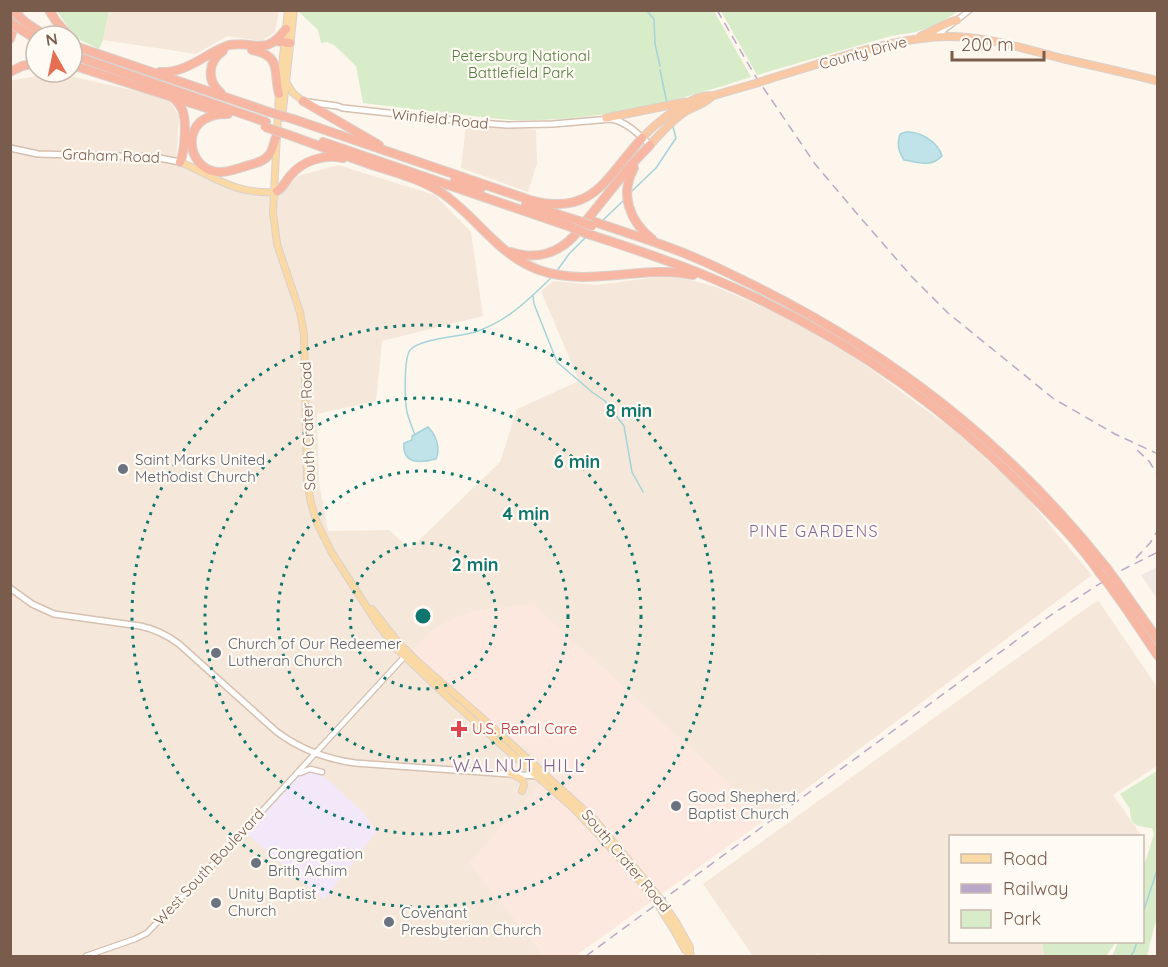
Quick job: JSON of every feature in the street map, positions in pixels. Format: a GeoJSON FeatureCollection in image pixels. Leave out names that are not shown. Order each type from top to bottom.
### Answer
{"type":"FeatureCollection","features":[{"type":"Feature","properties":{"kind":"highway"},"geometry":{"type":"LineString","coordinates":[[13,10],[10,22],[22,25]]}},
{"type":"Feature","properties":{"kind":"highway"},"geometry":{"type":"LineString","coordinates":[[13,10],[22,25]]}},
{"type":"Feature","properties":{"kind":"highway"},"geometry":{"type":"LineString","coordinates":[[10,39],[19,10]]}},
{"type":"Feature","properties":{"kind":"highway"},"geometry":{"type":"LineString","coordinates":[[49,10],[58,24]]}},
{"type":"Feature","properties":{"kind":"highway"},"geometry":{"type":"LineString","coordinates":[[10,15],[22,25]]}},
{"type":"Feature","properties":{"kind":"highway"},"geometry":{"type":"LineString","coordinates":[[912,39],[956,21],[955,31],[960,37]]}},
{"type":"Feature","properties":{"kind":"highway"},"geometry":{"type":"LineString","coordinates":[[150,71],[181,70],[229,45],[263,47],[283,42],[286,29]]}},
{"type":"Feature","properties":{"kind":"highway","name":"County Drive"},"geometry":{"type":"LineString","coordinates":[[642,138],[668,115],[706,95],[712,96],[912,39],[960,37],[1003,43],[1158,81]]}},
{"type":"Feature","properties":{"kind":"highway"},"geometry":{"type":"LineString","coordinates":[[84,46],[100,54]]}},
{"type":"Feature","properties":{"kind":"highway"},"geometry":{"type":"LineString","coordinates":[[267,119],[214,87],[210,70],[214,60],[224,50],[233,47],[256,50],[274,64],[277,71],[279,94]]}},
{"type":"Feature","properties":{"kind":"highway"},"geometry":{"type":"LineString","coordinates":[[84,50],[228,97]]}},
{"type":"Feature","properties":{"kind":"highway"},"geometry":{"type":"LineString","coordinates":[[84,51],[681,266],[729,286],[828,336],[884,370],[981,446],[1023,486],[1102,570],[1158,640]]}},
{"type":"Feature","properties":{"kind":"highway"},"geometry":{"type":"LineString","coordinates":[[84,60],[658,244],[699,259],[753,285],[812,315],[857,343],[944,404],[985,438],[1026,477],[1072,526],[1102,570]]}},
{"type":"Feature","properties":{"kind":"highway"},"geometry":{"type":"LineString","coordinates":[[97,64],[152,89]]}},
{"type":"Feature","properties":{"kind":"highway"},"geometry":{"type":"LineString","coordinates":[[10,72],[24,65]]}},
{"type":"Feature","properties":{"kind":"highway"},"geometry":{"type":"LineString","coordinates":[[84,69],[228,114],[267,119]]}},
{"type":"Feature","properties":{"kind":"highway"},"geometry":{"type":"LineString","coordinates":[[172,96],[181,107],[184,116],[180,162]]}},
{"type":"Feature","properties":{"kind":"highway","name":"County Drive"},"geometry":{"type":"LineString","coordinates":[[647,147],[672,121],[712,96]]}},
{"type":"Feature","properties":{"kind":"highway"},"geometry":{"type":"LineString","coordinates":[[606,118],[693,100]]}},
{"type":"Feature","properties":{"kind":"highway"},"geometry":{"type":"LineString","coordinates":[[303,101],[393,153]]}},
{"type":"Feature","properties":{"kind":"highway"},"geometry":{"type":"LineString","coordinates":[[228,114],[206,118],[193,134],[194,156],[200,164],[210,170],[225,172],[263,160],[271,153],[277,135]]}},
{"type":"Feature","properties":{"kind":"highway"},"geometry":{"type":"LineString","coordinates":[[291,127],[393,153],[532,200],[581,220]]}},
{"type":"Feature","properties":{"kind":"highway"},"geometry":{"type":"LineString","coordinates":[[291,127],[373,165]]}},
{"type":"Feature","properties":{"kind":"highway"},"geometry":{"type":"LineString","coordinates":[[532,200],[558,205],[584,199],[600,187],[642,138]]}},
{"type":"Feature","properties":{"kind":"highway"},"geometry":{"type":"LineString","coordinates":[[647,147],[628,178],[628,202],[631,215],[638,226],[658,244]]}},
{"type":"Feature","properties":{"kind":"highway"},"geometry":{"type":"LineString","coordinates":[[501,247],[517,254],[530,256],[547,254],[561,248],[574,236],[647,147]]}},
{"type":"Feature","properties":{"kind":"highway"},"geometry":{"type":"LineString","coordinates":[[275,192],[281,189],[295,171],[305,163],[317,158],[338,157],[373,165],[412,178],[442,193],[514,258],[531,267],[558,275],[586,278],[646,272],[673,272],[693,275],[729,286]]}},
{"type":"Feature","properties":{"kind":"highway"},"geometry":{"type":"LineString","coordinates":[[594,224],[753,285]]}},
{"type":"Feature","properties":{"kind":"highway"},"geometry":{"type":"LineString","coordinates":[[1114,584],[1158,656]]}},
{"type":"Feature","properties":{"kind":"main road"},"geometry":{"type":"LineString","coordinates":[[286,29],[288,10]]}},
{"type":"Feature","properties":{"kind":"main road","name":"South Crater Road"},"geometry":{"type":"LineString","coordinates":[[294,10],[283,42],[275,192],[280,239],[303,308],[309,341],[310,470],[316,506],[324,530],[339,557],[406,655],[519,760],[539,773]]}},
{"type":"Feature","properties":{"kind":"main road","name":"South Crater Road"},"geometry":{"type":"LineString","coordinates":[[275,192],[285,80],[283,42]]}},
{"type":"Feature","properties":{"kind":"main road"},"geometry":{"type":"LineString","coordinates":[[285,80],[293,93],[303,101]]}},
{"type":"Feature","properties":{"kind":"main road","name":"Winfield Road"},"geometry":{"type":"LineString","coordinates":[[303,101],[343,108],[507,125],[553,124],[606,118]]}},
{"type":"Feature","properties":{"kind":"main road"},"geometry":{"type":"LineString","coordinates":[[606,118],[621,121],[642,138],[647,147]]}},
{"type":"Feature","properties":{"kind":"main road","name":"Graham Road"},"geometry":{"type":"LineString","coordinates":[[10,148],[39,154],[154,157],[180,162],[233,187],[275,192]]}},
{"type":"Feature","properties":{"kind":"main road"},"geometry":{"type":"LineString","coordinates":[[10,588],[51,614],[140,626],[166,636],[179,644],[277,732],[315,754],[355,763],[539,773]]}},
{"type":"Feature","properties":{"kind":"main road","name":"South Crater Road"},"geometry":{"type":"LineString","coordinates":[[406,655],[595,820],[660,898],[690,947],[691,955]]}},
{"type":"Feature","properties":{"kind":"main road"},"geometry":{"type":"LineString","coordinates":[[510,773],[520,769],[519,760]]}},
{"type":"Feature","properties":{"kind":"main road"},"geometry":{"type":"LineString","coordinates":[[510,773],[523,780],[522,791]]}},
{"type":"Feature","properties":{"kind":"street"},"geometry":{"type":"LineString","coordinates":[[935,37],[970,10]]}},
{"type":"Feature","properties":{"kind":"street","name":"West South Boulevard"},"geometry":{"type":"LineString","coordinates":[[86,957],[147,933],[406,655]]}},
{"type":"Feature","properties":{"kind":"street"},"geometry":{"type":"LineString","coordinates":[[295,776],[306,770],[322,772]]}},
{"type":"Feature","properties":{"kind":"shaded area"},"geometry":{"type":"Polygon","coordinates":[[[109,11],[279,11],[275,32],[262,41],[227,36],[196,54],[103,40],[109,11]]]}},
{"type":"Feature","properties":{"kind":"shaded area"},"geometry":{"type":"Polygon","coordinates":[[[24,78],[24,84],[84,84],[84,79],[168,98],[179,116],[176,164],[224,187],[253,194],[282,193],[298,176],[338,165],[435,195],[471,232],[483,316],[382,341],[376,401],[317,414],[319,482],[328,531],[389,530],[410,549],[500,462],[517,409],[579,381],[541,291],[553,281],[596,285],[658,277],[681,278],[714,286],[799,323],[865,365],[956,432],[1022,492],[1092,575],[767,818],[575,956],[11,956],[10,83],[13,80],[24,78]]]}},
{"type":"Feature","properties":{"kind":"shaded area"},"geometry":{"type":"Polygon","coordinates":[[[466,125],[536,130],[537,164],[528,192],[461,168],[466,125]]]}},
{"type":"Feature","properties":{"kind":"shaded area"},"geometry":{"type":"Polygon","coordinates":[[[1157,567],[1157,599],[1141,575],[1157,567]]]}},
{"type":"Feature","properties":{"kind":"shaded area"},"geometry":{"type":"Polygon","coordinates":[[[1098,600],[1157,687],[1157,766],[1113,795],[1141,835],[949,835],[949,943],[1042,943],[1044,956],[820,956],[819,954],[753,956],[703,884],[1098,600]]]}},
{"type":"Feature","properties":{"kind":"shaded area"},"geometry":{"type":"Polygon","coordinates":[[[533,604],[767,818],[575,956],[544,956],[469,863],[552,771],[522,744],[517,749],[409,653],[432,631],[454,618],[477,610],[533,604]]]}},
{"type":"Feature","properties":{"kind":"shaded area"},"geometry":{"type":"Polygon","coordinates":[[[312,771],[320,773],[364,813],[376,832],[324,900],[246,833],[298,777],[312,771]]]}},
{"type":"Feature","properties":{"kind":"green space"},"geometry":{"type":"Polygon","coordinates":[[[57,11],[109,11],[99,49],[84,42],[84,24],[66,24],[57,11]]]}},
{"type":"Feature","properties":{"kind":"green space","name":"Petersburg National Battlefield Park"},"geometry":{"type":"Polygon","coordinates":[[[298,11],[714,11],[751,77],[643,107],[587,117],[559,119],[504,119],[363,103],[356,66],[334,45],[327,42],[321,43],[318,30],[298,11]]]}},
{"type":"Feature","properties":{"kind":"green space"},"geometry":{"type":"Polygon","coordinates":[[[721,11],[958,11],[933,26],[916,32],[891,36],[757,75],[721,11]]]}},
{"type":"Feature","properties":{"kind":"green space"},"geometry":{"type":"Polygon","coordinates":[[[1157,771],[1157,919],[1147,956],[1112,956],[1118,943],[1144,943],[1144,866],[1154,834],[1152,828],[1138,826],[1133,822],[1130,809],[1120,794],[1157,771]]]}},
{"type":"Feature","properties":{"kind":"green space"},"geometry":{"type":"Polygon","coordinates":[[[1042,943],[1115,943],[1106,956],[1044,956],[1042,943]]]}},
{"type":"Feature","properties":{"kind":"water"},"geometry":{"type":"Polygon","coordinates":[[[917,133],[928,138],[937,146],[942,156],[929,163],[904,160],[899,150],[899,141],[900,134],[917,133]]]}},
{"type":"Feature","properties":{"kind":"water"},"geometry":{"type":"Polygon","coordinates":[[[428,427],[437,442],[436,459],[414,461],[409,459],[404,450],[404,443],[412,440],[412,436],[428,427]]]}},
{"type":"Feature","properties":{"kind":"waterway"},"geometry":{"type":"LineString","coordinates":[[646,10],[654,19],[655,44],[660,66]]}},
{"type":"Feature","properties":{"kind":"waterway"},"geometry":{"type":"LineString","coordinates":[[660,70],[667,103]]}},
{"type":"Feature","properties":{"kind":"waterway"},"geometry":{"type":"LineString","coordinates":[[631,192],[656,168],[676,138],[673,127]]}},
{"type":"Feature","properties":{"kind":"waterway"},"geometry":{"type":"LineString","coordinates":[[601,222],[624,200]]}},
{"type":"Feature","properties":{"kind":"waterway"},"geometry":{"type":"LineString","coordinates":[[556,272],[569,254],[586,237]]}},
{"type":"Feature","properties":{"kind":"waterway"},"geometry":{"type":"LineString","coordinates":[[415,435],[407,412],[406,399],[406,369],[408,353],[411,349],[424,342],[478,331],[499,321],[518,308],[552,277]]}},
{"type":"Feature","properties":{"kind":"waterway"},"geometry":{"type":"LineString","coordinates":[[533,296],[557,362],[605,401],[624,426],[632,472],[643,492]]}},
{"type":"Feature","properties":{"kind":"waterway"},"geometry":{"type":"LineString","coordinates":[[1144,910],[1158,867]]}},
{"type":"Feature","properties":{"kind":"waterway"},"geometry":{"type":"LineString","coordinates":[[1131,956],[1137,943]]}},
{"type":"Feature","properties":{"kind":"railway"},"geometry":{"type":"LineString","coordinates":[[717,10],[754,74],[815,164],[912,277],[948,313],[1054,399],[1115,434],[1158,454]]}},
{"type":"Feature","properties":{"kind":"railway"},"geometry":{"type":"LineString","coordinates":[[1137,450],[1149,461],[1158,476]]}},
{"type":"Feature","properties":{"kind":"railway"},"geometry":{"type":"LineString","coordinates":[[1136,558],[1158,530]]}},
{"type":"Feature","properties":{"kind":"railway"},"geometry":{"type":"LineString","coordinates":[[586,956],[1051,615],[1118,572],[1158,552]]}},
{"type":"Feature","properties":{"kind":"place","name":"Saint Marks United Methodist Church"},"geometry":{"type":"Point","coordinates":[123,469]}},
{"type":"Feature","properties":{"kind":"place","name":"Church of Our Redeemer Lutheran Church"},"geometry":{"type":"Point","coordinates":[216,653]}},
{"type":"Feature","properties":{"kind":"place","name":"U.S. Renal Care"},"geometry":{"type":"Point","coordinates":[459,729]}},
{"type":"Feature","properties":{"kind":"place","name":"Good Shepherd Baptist Church"},"geometry":{"type":"Point","coordinates":[676,806]}},
{"type":"Feature","properties":{"kind":"place","name":"Congregation Brith Achim"},"geometry":{"type":"Point","coordinates":[256,863]}},
{"type":"Feature","properties":{"kind":"place","name":"Unity Baptist Church"},"geometry":{"type":"Point","coordinates":[216,903]}},
{"type":"Feature","properties":{"kind":"place","name":"Covenant Presbyterian Church"},"geometry":{"type":"Point","coordinates":[389,922]}},
{"type":"Feature","properties":{"kind":"district","name":"PINE GARDENS"},"geometry":{"type":"Point","coordinates":[814,531]}},
{"type":"Feature","properties":{"kind":"district","name":"WALNUT HILL"},"geometry":{"type":"Point","coordinates":[519,766]}}]}
